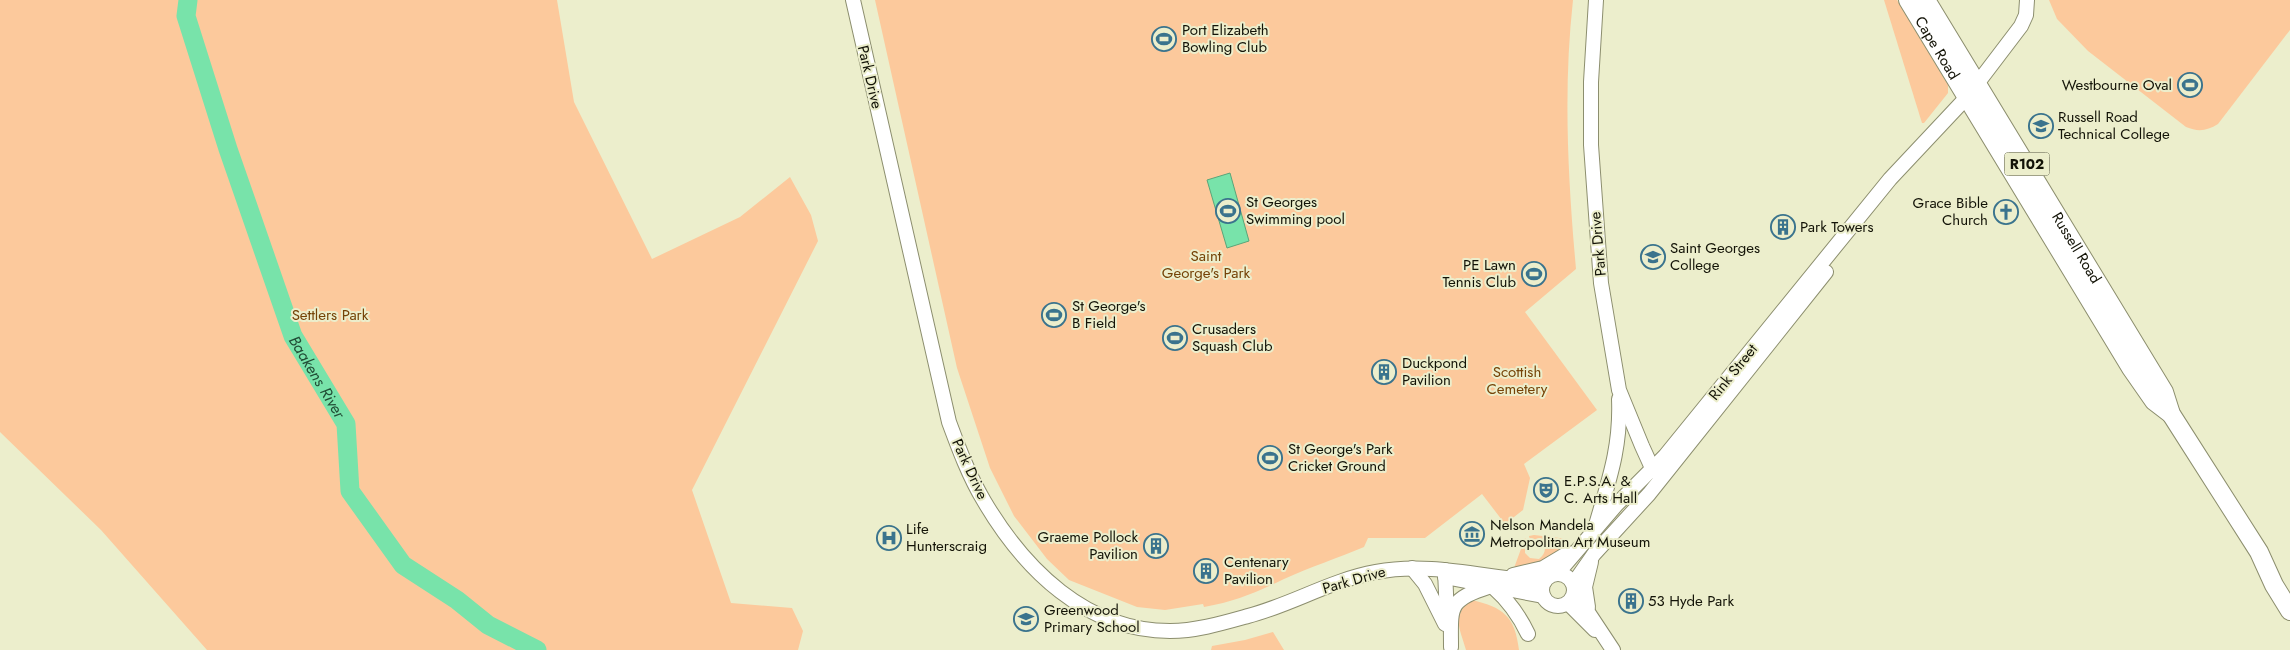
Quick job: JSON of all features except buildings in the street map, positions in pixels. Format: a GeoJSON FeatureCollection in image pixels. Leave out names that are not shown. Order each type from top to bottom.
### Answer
{"type":"FeatureCollection","features":[{"type":"Feature","properties":{"kind":"main road","name":"Cape Road"},"geometry":{"type":"LineString","coordinates":[[1908,0],[1967,98]]}},
{"type":"Feature","properties":{"kind":"main road","name":"Cape Road"},"geometry":{"type":"LineString","coordinates":[[1926,0],[1977,83]]}},
{"type":"Feature","properties":{"kind":"main road","name":"Russell Road"},"geometry":{"type":"LineString","coordinates":[[1977,83],[2164,392],[2171,414],[2258,552],[2274,585],[2290,611]]}},
{"type":"Feature","properties":{"kind":"main road","name":"Russell Road"},"geometry":{"type":"LineString","coordinates":[[1967,98],[2140,381],[2154,401],[2171,414]]}},
{"type":"Feature","properties":{"kind":"street","name":"Park Drive"},"geometry":{"type":"LineString","coordinates":[[853,0],[933,360],[949,422],[968,470],[983,500],[1003,531],[1046,581],[1059,592],[1096,613],[1143,629],[1170,631],[1208,626],[1250,616],[1360,576],[1412,568],[1440,572],[1543,596]]}},
{"type":"Feature","properties":{"kind":"street","name":"Park Drive"},"geometry":{"type":"LineString","coordinates":[[1596,0],[1590,100],[1592,173],[1601,283],[1619,390],[1657,473]]}},
{"type":"Feature","properties":{"kind":"street","name":"Rink Street"},"geometry":{"type":"LineString","coordinates":[[1572,593],[1594,554],[1649,494],[1665,456],[1890,179],[1967,98],[2021,26],[2026,15],[2027,0]]}},
{"type":"Feature","properties":{"kind":"street"},"geometry":{"type":"LineString","coordinates":[[1452,649],[1451,619],[1456,603],[1462,597],[1543,568],[1556,561],[1591,533],[1617,451],[1620,423],[1619,390]]}},
{"type":"Feature","properties":{"kind":"street","name":"Rink Street"},"geometry":{"type":"LineString","coordinates":[[1557,574],[1591,533],[1657,473]]}},
{"type":"Feature","properties":{"kind":"street"},"geometry":{"type":"LineString","coordinates":[[1590,613],[1585,587],[1594,554]]}},
{"type":"Feature","properties":{"kind":"street"},"geometry":{"type":"LineString","coordinates":[[1412,568],[1425,584],[1447,630]]}},
{"type":"Feature","properties":{"kind":"street"},"geometry":{"type":"LineString","coordinates":[[1440,572],[1447,630],[1452,649]]}},
{"type":"Feature","properties":{"kind":"street"},"geometry":{"type":"LineString","coordinates":[[1572,593],[1562,606],[1554,606],[1543,596],[1542,589],[1544,582],[1557,574],[1567,576],[1582,619],[1601,635],[1613,650]]}},
{"type":"Feature","properties":{"kind":"street","name":"Park Drive"},"geometry":{"type":"LineString","coordinates":[[1495,584],[1544,582]]}},
{"type":"Feature","properties":{"kind":"street"},"geometry":{"type":"LineString","coordinates":[[1495,584],[1520,618],[1528,634]]}},
{"type":"Feature","properties":{"kind":"street"},"geometry":{"type":"LineString","coordinates":[[1572,593],[1590,613],[1601,635]]}},
{"type":"Feature","properties":{"kind":"green space","name":"Settlers Park"},"geometry":{"type":"Polygon","coordinates":[[[0,0],[557,0],[574,102],[652,259],[740,217],[790,177],[811,215],[818,241],[692,490],[731,603],[792,608],[803,631],[798,650],[207,650],[101,530],[0,432],[0,0]]]}},
{"type":"Feature","properties":{"kind":"green space","name":"Saint George's Park"},"geometry":{"type":"Polygon","coordinates":[[[875,0],[1573,0],[1567,101],[1576,269],[1525,312],[1597,410],[1524,464],[1530,478],[1523,510],[1505,524],[1482,494],[1425,538],[1368,538],[1364,547],[1304,570],[1245,596],[1204,607],[1203,604],[1165,610],[1137,607],[1069,580],[1047,559],[1014,516],[990,468],[957,368],[875,0]]]}},
{"type":"Feature","properties":{"kind":"green space"},"geometry":{"type":"Polygon","coordinates":[[[1884,0],[1897,0],[1948,85],[1948,93],[1924,123],[1922,123],[1884,0]]]}},
{"type":"Feature","properties":{"kind":"green space","name":"Westbourne Oval"},"geometry":{"type":"Polygon","coordinates":[[[2049,0],[2290,0],[2290,30],[2218,124],[2210,128],[2195,130],[2186,127],[2088,51],[2057,19],[2049,0]]]}},
{"type":"Feature","properties":{"kind":"green space"},"geometry":{"type":"Polygon","coordinates":[[[1529,536],[1568,539],[1559,552],[1546,560],[1514,568],[1525,538],[1528,542],[1525,546],[1525,553],[1530,558],[1539,559],[1542,556],[1545,548],[1544,545],[1539,540],[1530,540],[1529,536]]]}},
{"type":"Feature","properties":{"kind":"green space"},"geometry":{"type":"Polygon","coordinates":[[[1471,600],[1491,606],[1506,615],[1514,629],[1519,650],[1466,650],[1460,629],[1459,617],[1461,611],[1471,600]]]}},
{"type":"Feature","properties":{"kind":"green space"},"geometry":{"type":"Polygon","coordinates":[[[1273,632],[1284,650],[1211,650],[1212,646],[1245,640],[1273,632]]]}},
{"type":"Feature","properties":{"kind":"shaded area","name":"St Georges Swimming pool"},"geometry":{"type":"Polygon","coordinates":[[[1230,173],[1249,241],[1227,248],[1207,180],[1230,173]]]}},
{"type":"Feature","properties":{"kind":"waterway","name":"Baakens River"},"geometry":{"type":"LineString","coordinates":[[188,0],[186,16],[228,149],[293,336],[346,424],[350,491],[403,565],[457,600],[488,625],[537,650]]}},
{"type":"Feature","properties":{"kind":"place","name":"Port Elizabeth Bowling Club"},"geometry":{"type":"Point","coordinates":[1164,39]}},
{"type":"Feature","properties":{"kind":"place","name":"Westbourne Oval"},"geometry":{"type":"Point","coordinates":[2190,85]}},
{"type":"Feature","properties":{"kind":"place","name":"Russell Road Technical College"},"geometry":{"type":"Point","coordinates":[2041,126]}},
{"type":"Feature","properties":{"kind":"place","name":"St Georges Swimming pool"},"geometry":{"type":"Point","coordinates":[1228,211]}},
{"type":"Feature","properties":{"kind":"place","name":"Grace Bible Church"},"geometry":{"type":"Point","coordinates":[2006,212]}},
{"type":"Feature","properties":{"kind":"place","name":"Park Towers"},"geometry":{"type":"Point","coordinates":[1783,227]}},
{"type":"Feature","properties":{"kind":"place","name":"Saint Georges College"},"geometry":{"type":"Point","coordinates":[1653,257]}},
{"type":"Feature","properties":{"kind":"place","name":"PE Lawn Tennis Club"},"geometry":{"type":"Point","coordinates":[1534,274]}},
{"type":"Feature","properties":{"kind":"place","name":"St George's B Field"},"geometry":{"type":"Point","coordinates":[1054,315]}},
{"type":"Feature","properties":{"kind":"place","name":"Crusaders Squash Club"},"geometry":{"type":"Point","coordinates":[1175,338]}},
{"type":"Feature","properties":{"kind":"place","name":"Duckpond Pavilion"},"geometry":{"type":"Point","coordinates":[1384,372]}},
{"type":"Feature","properties":{"kind":"place","name":"St George's Park Cricket Ground"},"geometry":{"type":"Point","coordinates":[1270,458]}},
{"type":"Feature","properties":{"kind":"place","name":"E.P.S.A. & C. Arts Hall"},"geometry":{"type":"Point","coordinates":[1546,490]}},
{"type":"Feature","properties":{"kind":"place","name":"Nelson Mandela Metropolitan Art Museum"},"geometry":{"type":"Point","coordinates":[1472,534]}},
{"type":"Feature","properties":{"kind":"place","name":"Life Hunterscraig"},"geometry":{"type":"Point","coordinates":[889,538]}},
{"type":"Feature","properties":{"kind":"place","name":"Graeme Pollock Pavilion"},"geometry":{"type":"Point","coordinates":[1156,546]}},
{"type":"Feature","properties":{"kind":"place","name":"Centenary Pavilion"},"geometry":{"type":"Point","coordinates":[1206,571]}},
{"type":"Feature","properties":{"kind":"place","name":"53 Hyde Park"},"geometry":{"type":"Point","coordinates":[1631,601]}},
{"type":"Feature","properties":{"kind":"place","name":"Greenwood Primary School"},"geometry":{"type":"Point","coordinates":[1026,619]}},
{"type":"Feature","properties":{"kind":"park label","name":"Scottish Cemetery"},"geometry":{"type":"Point","coordinates":[1517,380]}}]}
